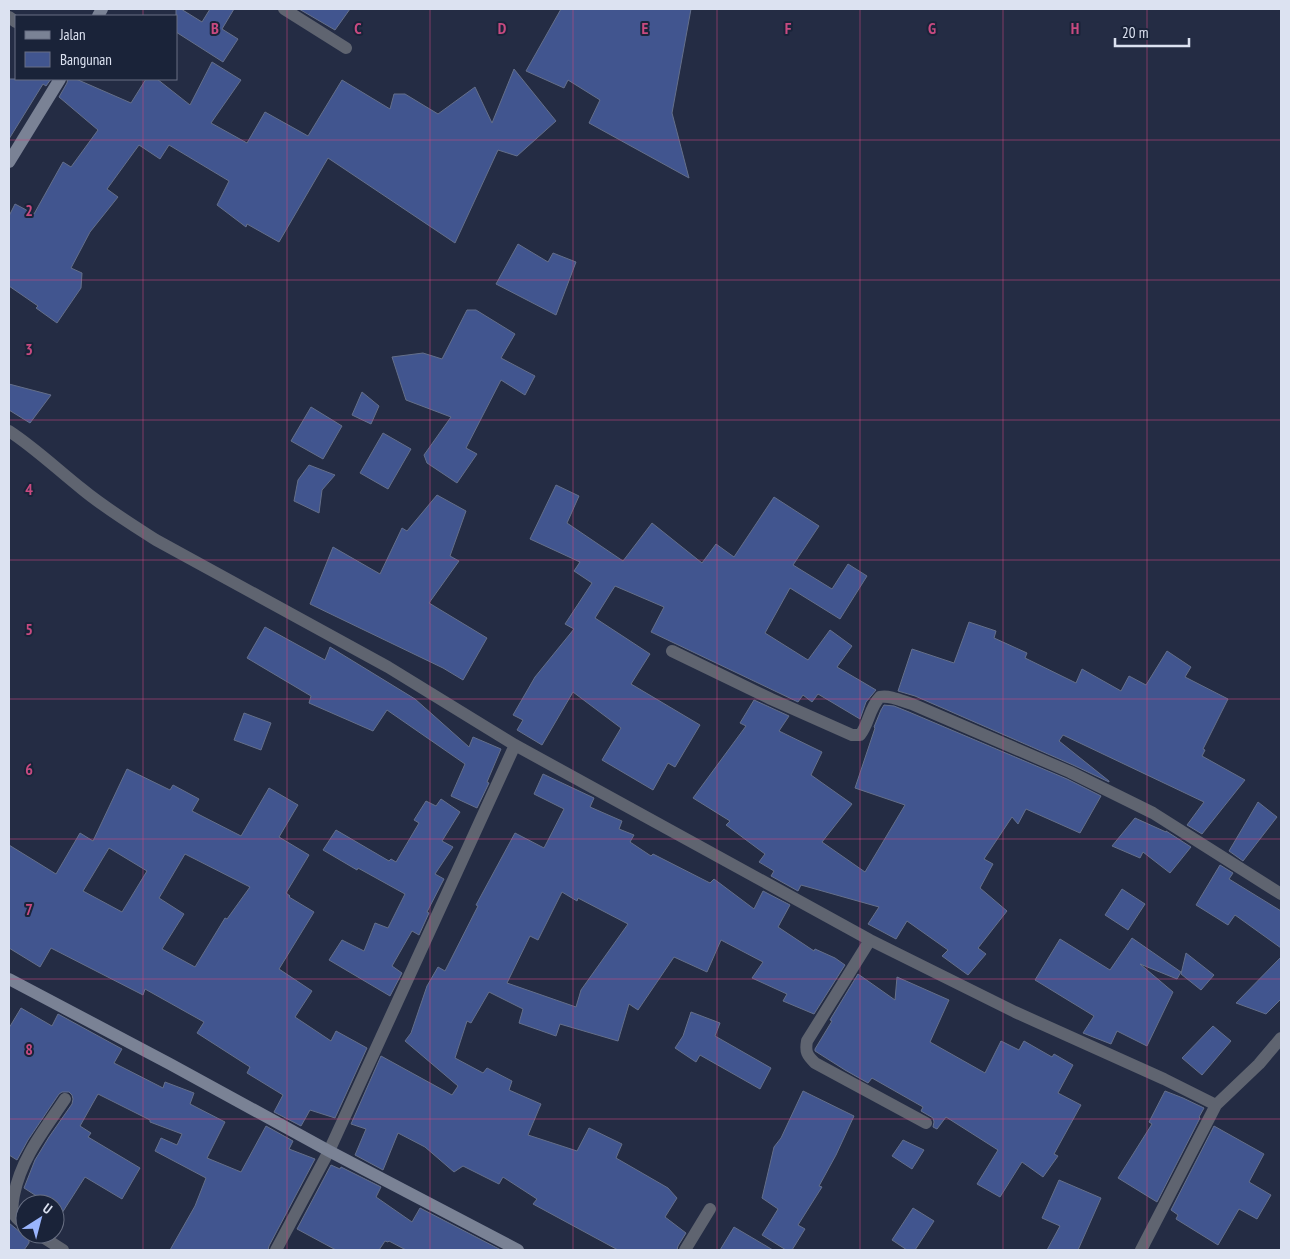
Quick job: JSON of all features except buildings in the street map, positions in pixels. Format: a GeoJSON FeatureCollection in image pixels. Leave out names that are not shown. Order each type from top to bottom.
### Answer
{"type":"FeatureCollection","features":[{"type":"Feature","properties":{"kind":"street"},"geometry":{"type":"LineString","coordinates":[[284,9],[346,48]]}},
{"type":"Feature","properties":{"kind":"street"},"geometry":{"type":"LineString","coordinates":[[9,162],[59,80]]}},
{"type":"Feature","properties":{"kind":"street"},"geometry":{"type":"LineString","coordinates":[[9,431],[84,491],[156,540],[388,667],[515,745],[870,940],[1015,1012],[1164,1079],[1216,1105]]}},
{"type":"Feature","properties":{"kind":"street"},"geometry":{"type":"LineString","coordinates":[[672,651],[852,735],[860,735],[864,730],[873,706],[880,697],[890,697],[912,704],[1070,772],[1154,813],[1281,894]]}},
{"type":"Feature","properties":{"kind":"street"},"geometry":{"type":"LineString","coordinates":[[276,1250],[329,1150],[515,745]]}},
{"type":"Feature","properties":{"kind":"street"},"geometry":{"type":"LineString","coordinates":[[870,940],[807,1041],[806,1049],[809,1056],[815,1062],[926,1123]]}},
{"type":"Feature","properties":{"kind":"street"},"geometry":{"type":"LineString","coordinates":[[9,979],[518,1250]]}},
{"type":"Feature","properties":{"kind":"street"},"geometry":{"type":"LineString","coordinates":[[1141,1250],[1216,1105],[1259,1064],[1281,1038]]}},
{"type":"Feature","properties":{"kind":"street"},"geometry":{"type":"LineString","coordinates":[[15,1216],[12,1207],[16,1187],[24,1164],[31,1150],[65,1099]]}},
{"type":"Feature","properties":{"kind":"street"},"geometry":{"type":"LineString","coordinates":[[685,1250],[710,1209]]}}]}
